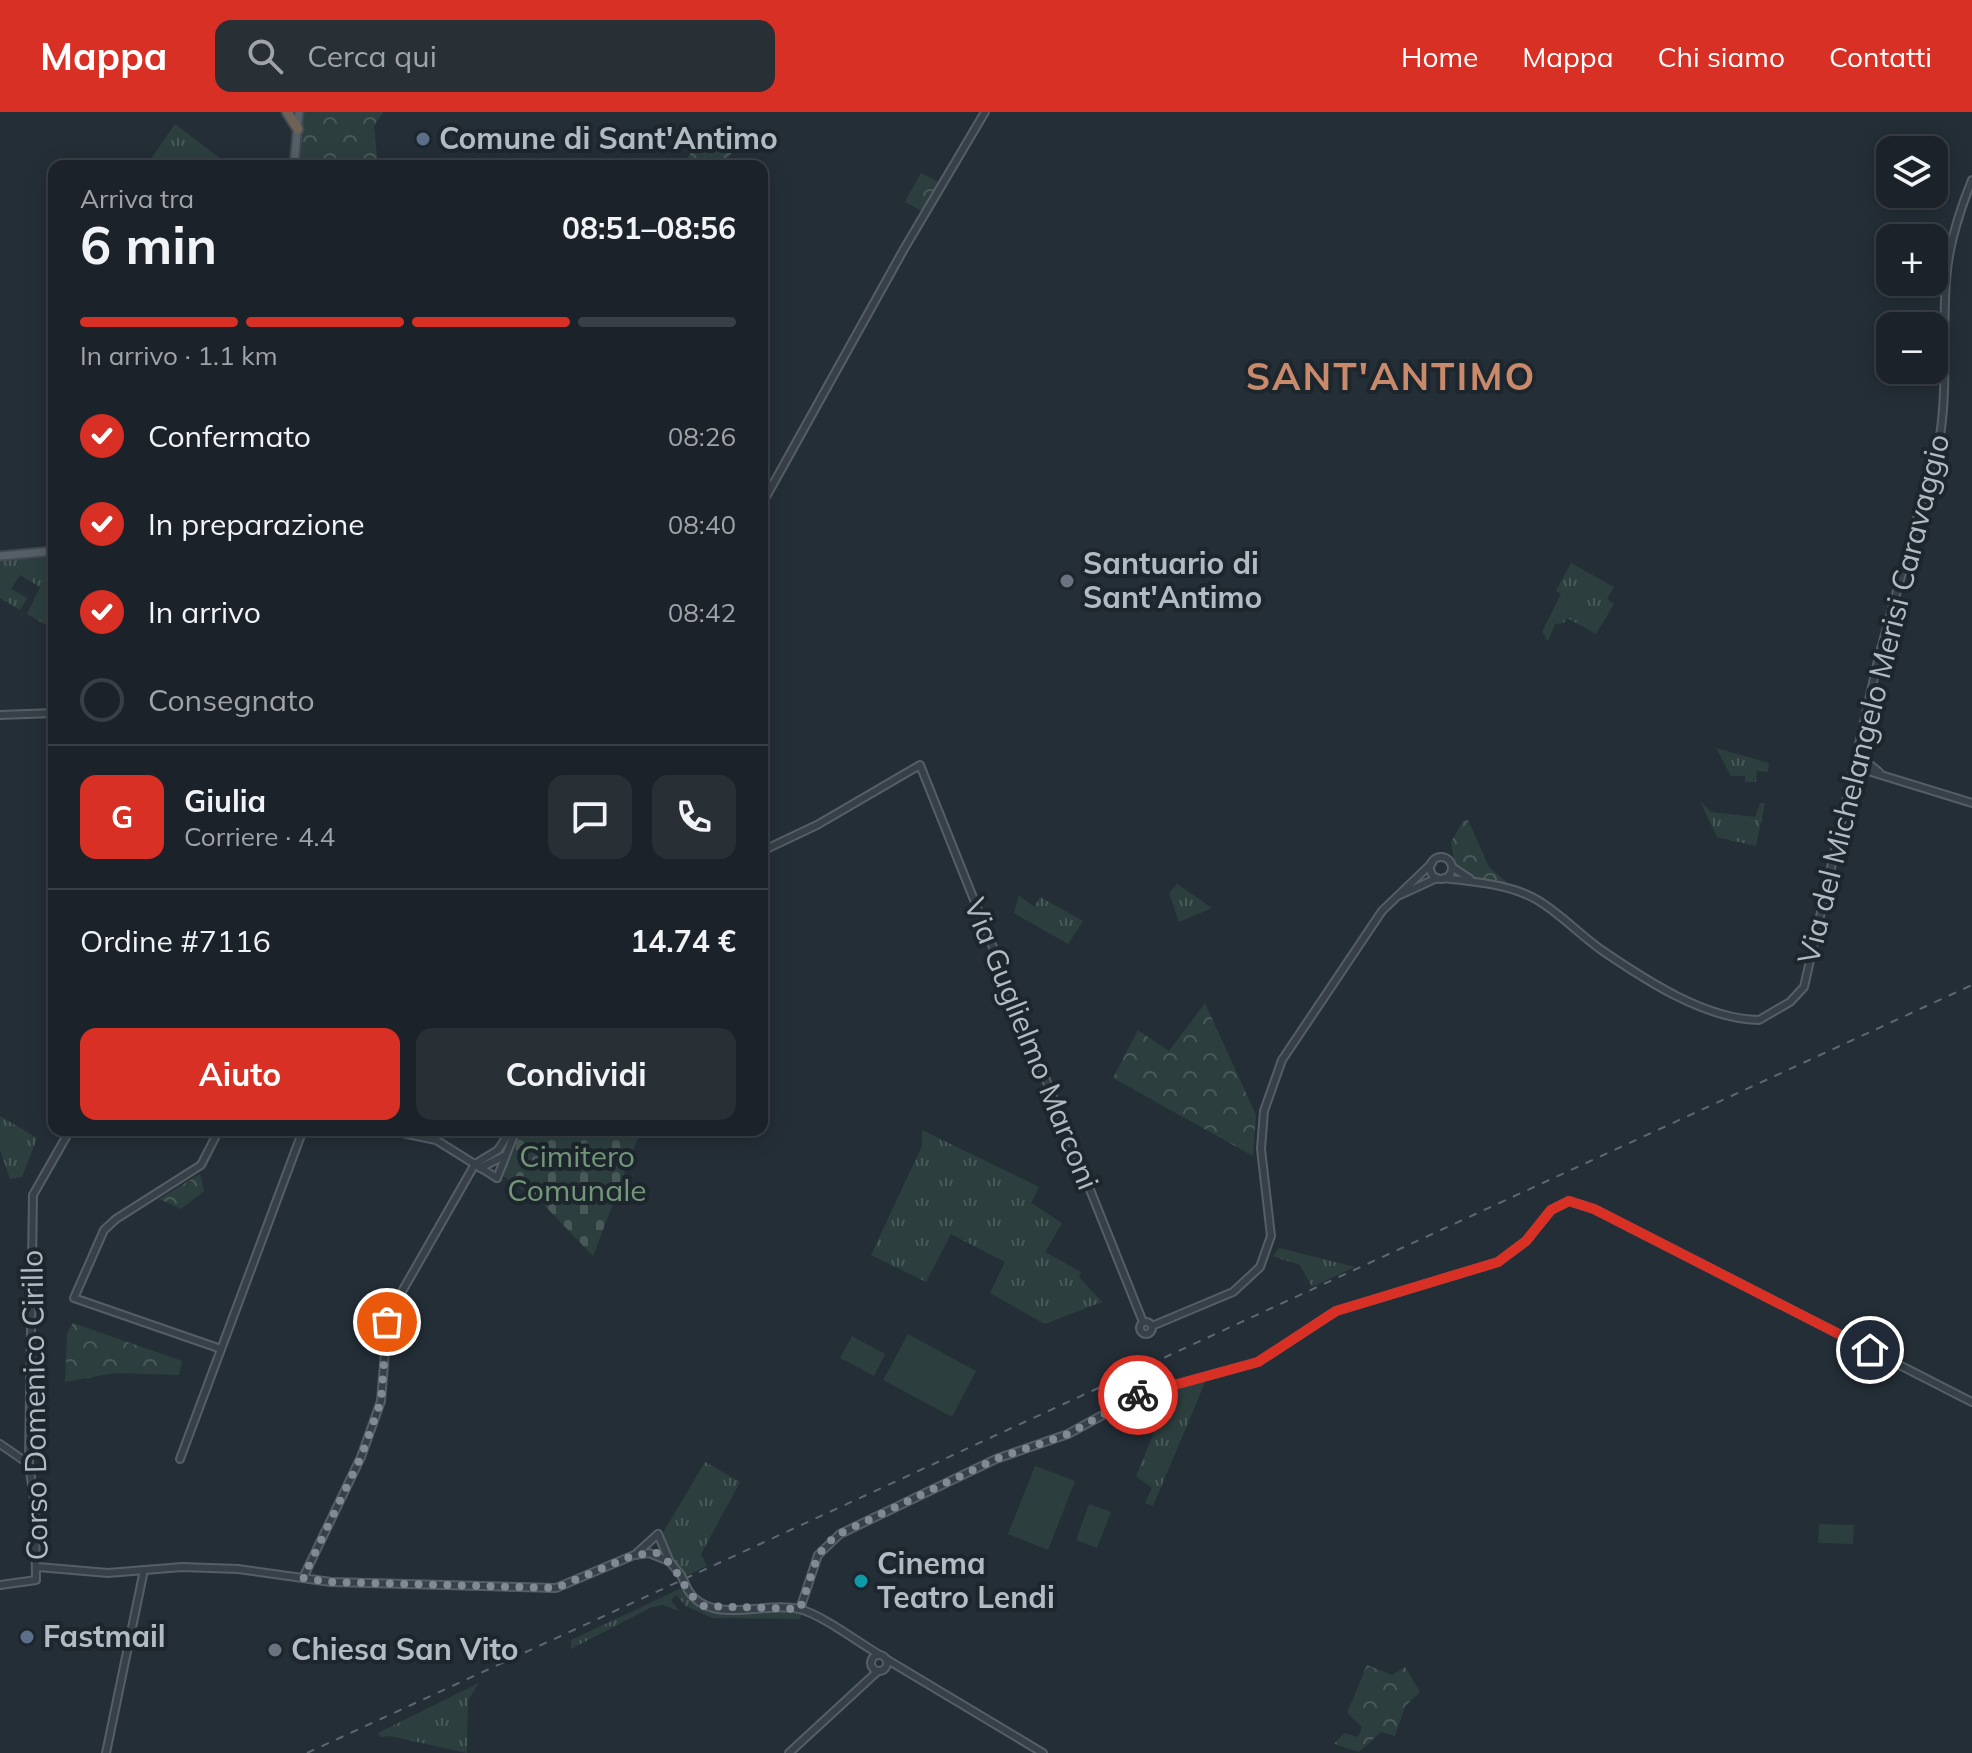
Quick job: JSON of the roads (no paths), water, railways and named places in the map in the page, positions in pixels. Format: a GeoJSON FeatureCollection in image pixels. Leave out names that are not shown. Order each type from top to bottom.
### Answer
{"type":"FeatureCollection","features":[{"type":"Feature","properties":{"kind":"highway"},"geometry":{"type":"LineString","coordinates":[[287,112],[298,129]]}},
{"type":"Feature","properties":{"kind":"main road"},"geometry":{"type":"LineString","coordinates":[[295,160],[299,112]]}},
{"type":"Feature","properties":{"kind":"main road"},"geometry":{"type":"LineString","coordinates":[[0,556],[48,552]]}},
{"type":"Feature","properties":{"kind":"street"},"geometry":{"type":"LineString","coordinates":[[768,493],[904,249],[985,112]]}},
{"type":"Feature","properties":{"kind":"street","name":"Via del Michelangelo Merisi Caravaggio"},"geometry":{"type":"LineString","coordinates":[[1441,878],[1474,881],[1524,893],[1540,901],[1603,951],[1691,1002],[1759,1020],[1772,1015],[1804,987],[1879,656],[1940,436],[1947,270],[1959,214],[1972,180]]}},
{"type":"Feature","properties":{"kind":"street"},"geometry":{"type":"LineString","coordinates":[[0,715],[48,713]]}},
{"type":"Feature","properties":{"kind":"street"},"geometry":{"type":"LineString","coordinates":[[1861,746],[1868,763],[1882,775]]}},
{"type":"Feature","properties":{"kind":"street","name":"Via Guglielmo Marconi"},"geometry":{"type":"LineString","coordinates":[[768,848],[817,825],[920,765],[1143,1322],[1152,1326],[1233,1292],[1260,1267],[1271,1236],[1261,1149],[1264,1111],[1274,1080],[1293,1041],[1394,899]]}},
{"type":"Feature","properties":{"kind":"street"},"geometry":{"type":"LineString","coordinates":[[1855,767],[1972,803]]}},
{"type":"Feature","properties":{"kind":"street"},"geometry":{"type":"LineString","coordinates":[[1441,857],[1448,860],[1452,867],[1441,878],[1394,899],[1432,863],[1441,857]]}},
{"type":"Feature","properties":{"kind":"street"},"geometry":{"type":"LineString","coordinates":[[1432,863],[1431,872],[1441,878]]}},
{"type":"Feature","properties":{"kind":"street","name":"Via del Michelangelo Merisi Caravaggio"},"geometry":{"type":"LineString","coordinates":[[1452,867],[1474,881]]}},
{"type":"Feature","properties":{"kind":"street","name":"Corso Domenico Cirillo"},"geometry":{"type":"LineString","coordinates":[[0,1585],[36,1582],[38,1565],[29,1464],[33,1208],[37,1185],[66,1136]]}},
{"type":"Feature","properties":{"kind":"street"},"geometry":{"type":"LineString","coordinates":[[216,1136],[201,1165],[116,1219],[104,1230],[74,1298],[221,1349]]}},
{"type":"Feature","properties":{"kind":"street"},"geometry":{"type":"LineString","coordinates":[[180,1459],[301,1136]]}},
{"type":"Feature","properties":{"kind":"street"},"geometry":{"type":"LineString","coordinates":[[417,1136],[436,1140],[497,1178]]}},
{"type":"Feature","properties":{"kind":"street"},"geometry":{"type":"LineString","coordinates":[[497,1178],[493,1159],[510,1136]]}},
{"type":"Feature","properties":{"kind":"street"},"geometry":{"type":"LineString","coordinates":[[497,1178],[512,1136]]}},
{"type":"Feature","properties":{"kind":"street"},"geometry":{"type":"LineString","coordinates":[[303,1578],[338,1507],[381,1401],[388,1316],[478,1166],[507,1153]]}},
{"type":"Feature","properties":{"kind":"street"},"geometry":{"type":"LineString","coordinates":[[800,1609],[818,1555],[840,1534],[996,1459],[1068,1434],[1141,1394],[1258,1362],[1336,1311],[1498,1262],[1526,1241],[1551,1210],[1569,1201],[1594,1209],[1972,1402]]}},
{"type":"Feature","properties":{"kind":"street"},"geometry":{"type":"LineString","coordinates":[[0,1444],[29,1464]]}},
{"type":"Feature","properties":{"kind":"street"},"geometry":{"type":"LineString","coordinates":[[634,1555],[658,1534]]}},
{"type":"Feature","properties":{"kind":"street"},"geometry":{"type":"LineString","coordinates":[[652,1553],[658,1534]]}},
{"type":"Feature","properties":{"kind":"street"},"geometry":{"type":"LineString","coordinates":[[658,1534],[669,1561],[681,1575],[694,1600],[709,1608],[800,1609],[1043,1753]]}},
{"type":"Feature","properties":{"kind":"street"},"geometry":{"type":"LineString","coordinates":[[38,1565],[108,1573],[182,1567],[238,1569],[344,1582],[556,1588],[634,1555],[652,1553],[669,1561]]}},
{"type":"Feature","properties":{"kind":"street"},"geometry":{"type":"LineString","coordinates":[[106,1753],[144,1570]]}},
{"type":"Feature","properties":{"kind":"street"},"geometry":{"type":"LineString","coordinates":[[864,1646],[877,1666],[909,1674]]}},
{"type":"Feature","properties":{"kind":"street"},"geometry":{"type":"LineString","coordinates":[[789,1753],[858,1689],[883,1657]]}},
{"type":"Feature","properties":{"kind":"street"},"geometry":{"type":"LineString","coordinates":[[877,1666],[883,1657]]}},
{"type":"Feature","properties":{"kind":"railway"},"geometry":{"type":"LineString","coordinates":[[307,1753],[1972,985]]}},
{"type":"Feature","properties":{"kind":"place","name":"Comune di Sant'Antimo"},"geometry":{"type":"Point","coordinates":[423,139]}},
{"type":"Feature","properties":{"kind":"place","name":"Santuario di Sant'Antimo"},"geometry":{"type":"Point","coordinates":[1067,581]}},
{"type":"Feature","properties":{"kind":"place","name":"Cinema Teatro Lendi"},"geometry":{"type":"Point","coordinates":[861,1581]}},
{"type":"Feature","properties":{"kind":"place","name":"Fastmail"},"geometry":{"type":"Point","coordinates":[27,1637]}},
{"type":"Feature","properties":{"kind":"place","name":"Chiesa San Vito"},"geometry":{"type":"Point","coordinates":[275,1650]}},
{"type":"Feature","properties":{"kind":"district","name":"SANT'ANTIMO"},"geometry":{"type":"Point","coordinates":[1391,377]}},
{"type":"Feature","properties":{"kind":"park label","name":"Cimitero Comunale"},"geometry":{"type":"Point","coordinates":[577,1174]}}]}
